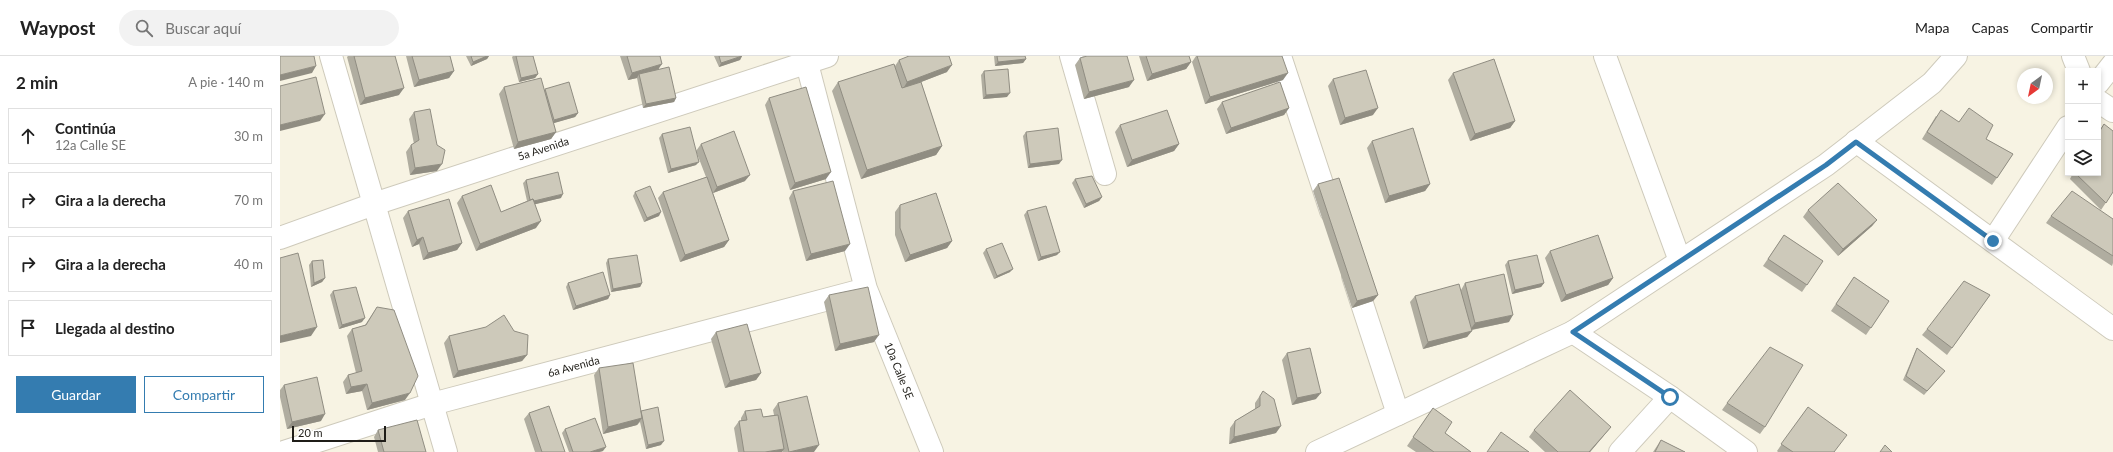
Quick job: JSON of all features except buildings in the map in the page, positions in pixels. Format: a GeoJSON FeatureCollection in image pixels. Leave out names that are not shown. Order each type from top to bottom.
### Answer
{"type":"FeatureCollection","features":[{"type":"Feature","properties":{"kind":"street"},"geometry":{"type":"LineString","coordinates":[[331,56],[446,452]]}},
{"type":"Feature","properties":{"kind":"street","name":"5a Avenida"},"geometry":{"type":"LineString","coordinates":[[280,238],[374,204],[806,60],[827,56]]}},
{"type":"Feature","properties":{"kind":"street"},"geometry":{"type":"LineString","coordinates":[[1071,56],[1105,174]]}},
{"type":"Feature","properties":{"kind":"street"},"geometry":{"type":"LineString","coordinates":[[1280,56],[1336,227]]}},
{"type":"Feature","properties":{"kind":"street"},"geometry":{"type":"LineString","coordinates":[[1605,56],[1680,261]]}},
{"type":"Feature","properties":{"kind":"street"},"geometry":{"type":"LineString","coordinates":[[1317,452],[1573,332],[1826,165],[1932,83],[1956,56]]}},
{"type":"Feature","properties":{"kind":"street"},"geometry":{"type":"LineString","coordinates":[[2073,56],[2078,68]]}},
{"type":"Feature","properties":{"kind":"street","name":"10a Calle SE"},"geometry":{"type":"LineString","coordinates":[[806,60],[866,289],[932,452]]}},
{"type":"Feature","properties":{"kind":"street"},"geometry":{"type":"LineString","coordinates":[[2101,79],[2113,64]]}},
{"type":"Feature","properties":{"kind":"street"},"geometry":{"type":"LineString","coordinates":[[2101,102],[2113,111]]}},
{"type":"Feature","properties":{"kind":"street"},"geometry":{"type":"LineString","coordinates":[[1993,241],[2065,132]]}},
{"type":"Feature","properties":{"kind":"street"},"geometry":{"type":"LineString","coordinates":[[1856,142],[2113,330]]}},
{"type":"Feature","properties":{"kind":"street"},"geometry":{"type":"LineString","coordinates":[[1346,257],[1398,414]]}},
{"type":"Feature","properties":{"kind":"street","name":"6a Avenida"},"geometry":{"type":"LineString","coordinates":[[284,452],[432,404],[866,289]]}},
{"type":"Feature","properties":{"kind":"street"},"geometry":{"type":"LineString","coordinates":[[1573,332],[1670,397],[1746,452]]}},
{"type":"Feature","properties":{"kind":"street"},"geometry":{"type":"LineString","coordinates":[[1620,452],[1670,397]]}},
{"type":"Feature","properties":{"kind":"route"},"geometry":{"type":"LineString","coordinates":[[1670,397],[1573,332],[1826,165],[1856,142],[1993,241]]}}]}
